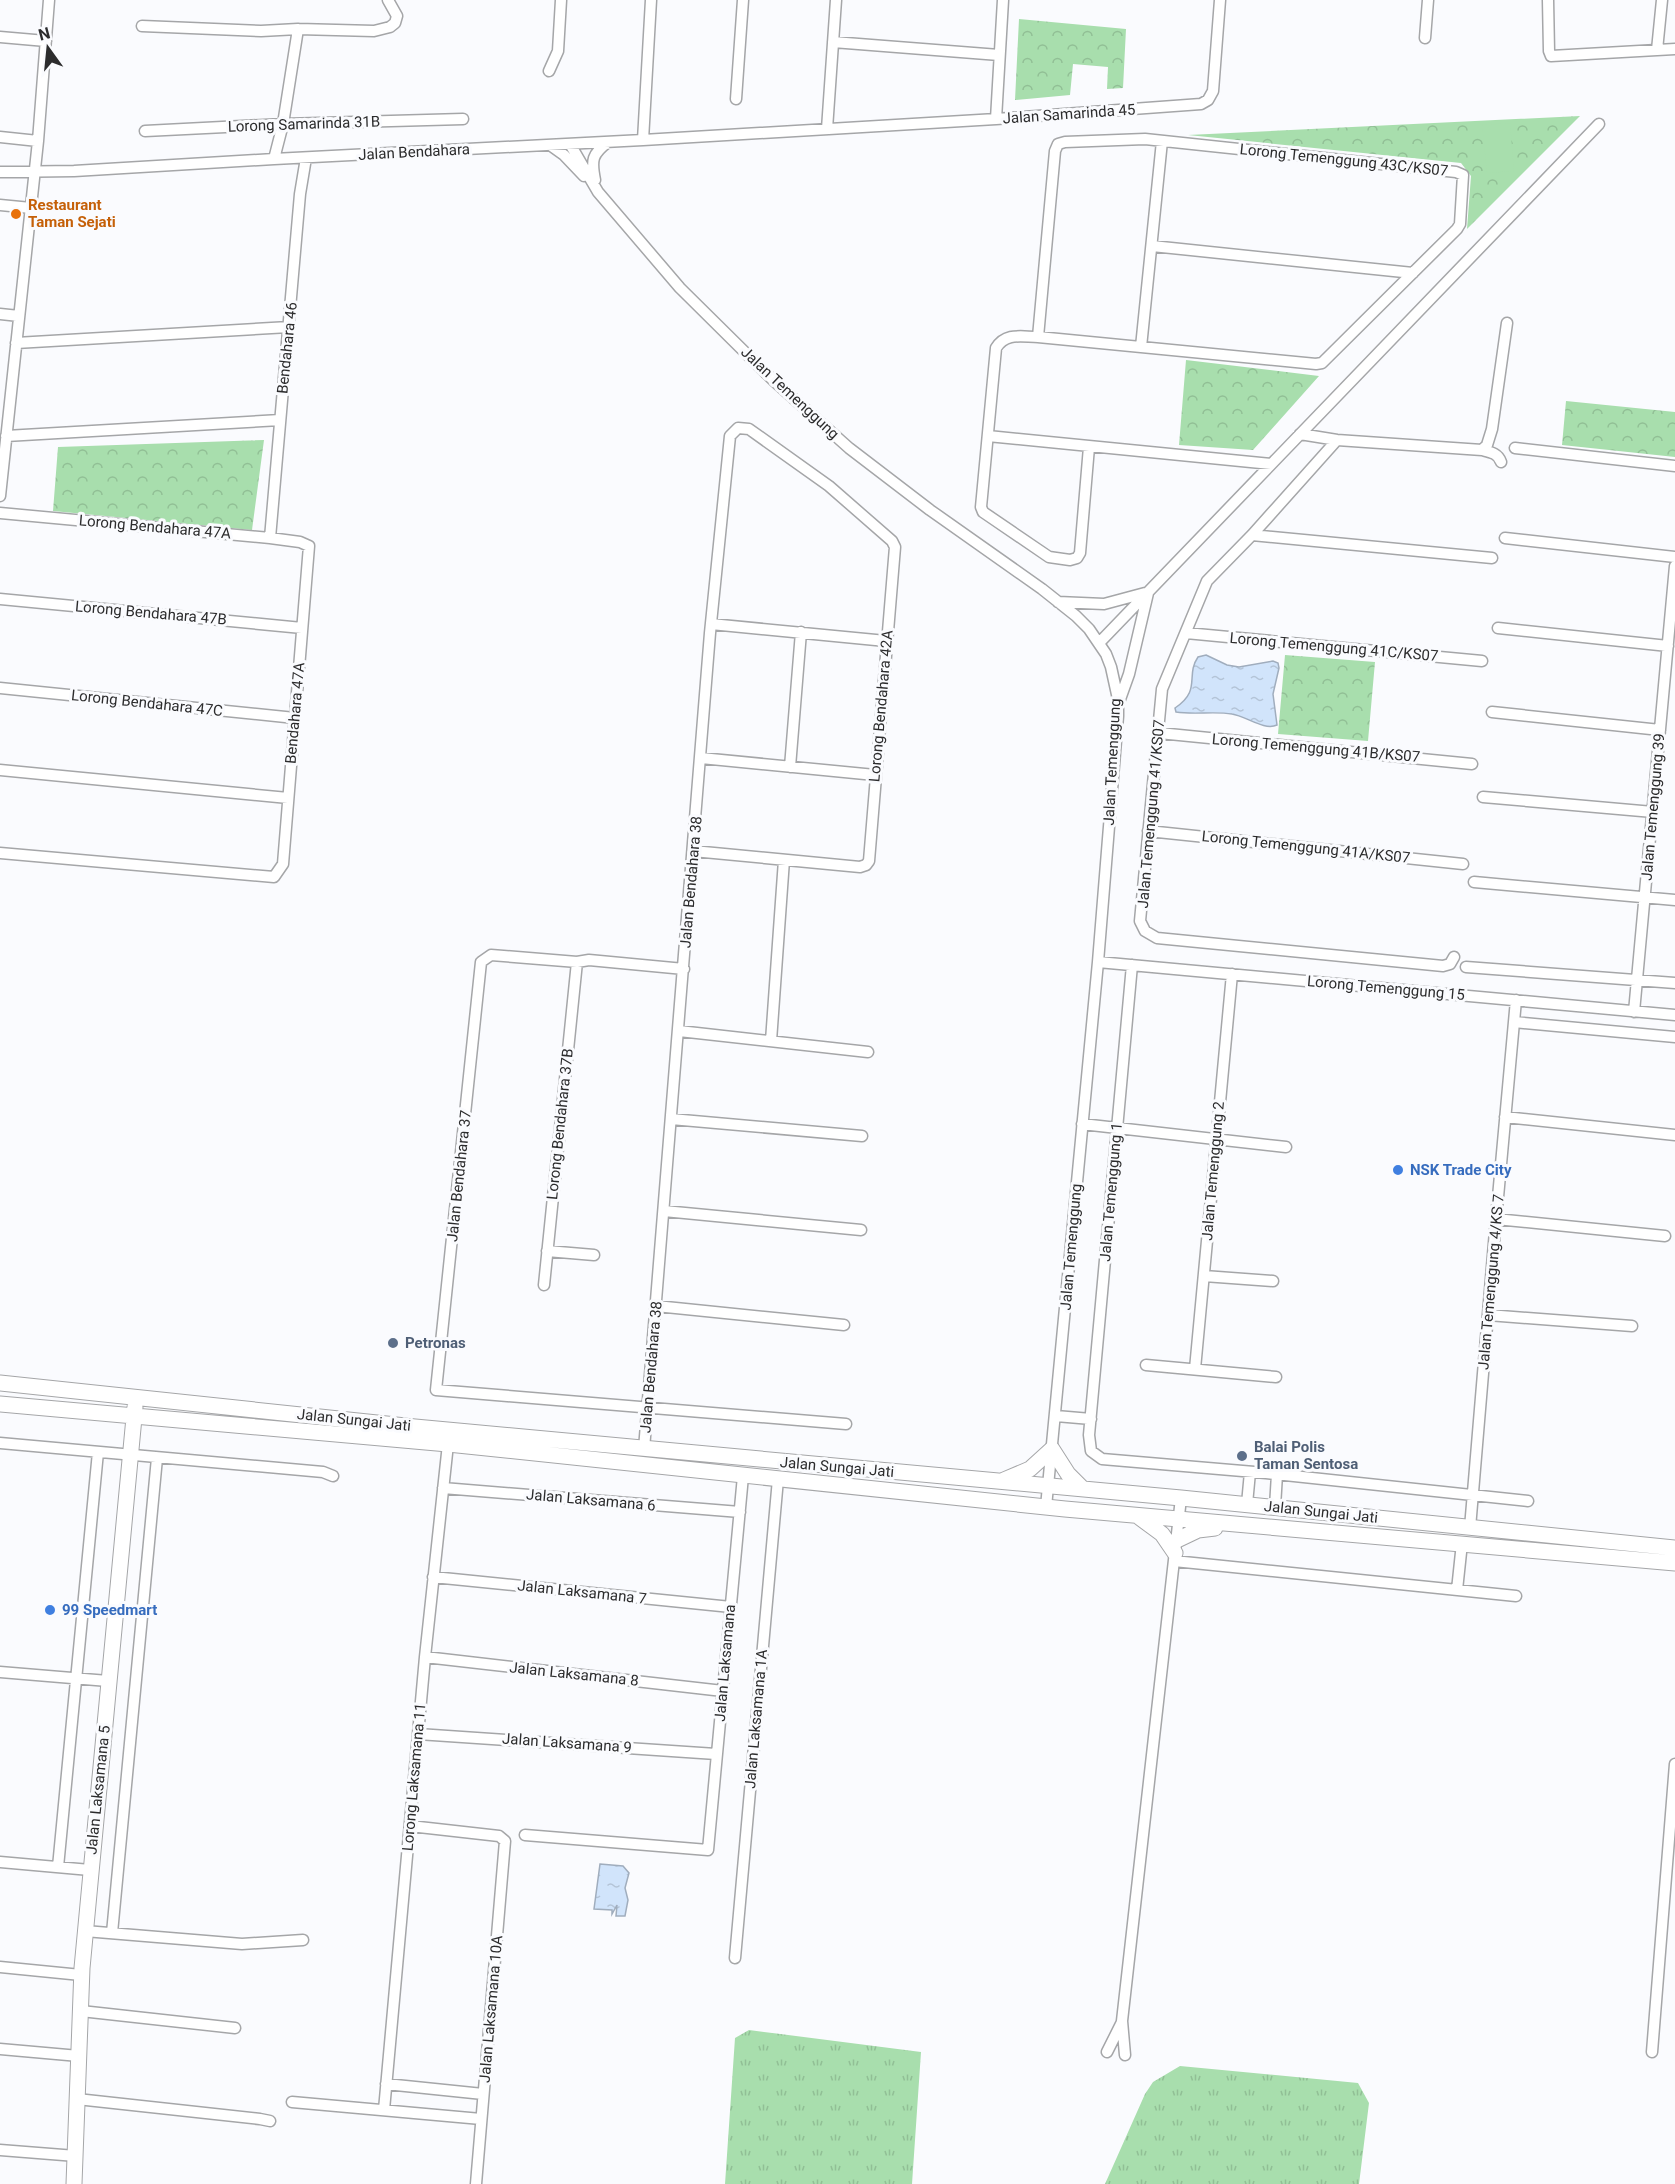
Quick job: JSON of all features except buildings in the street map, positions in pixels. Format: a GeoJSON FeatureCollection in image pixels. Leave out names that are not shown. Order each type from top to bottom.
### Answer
{"type":"FeatureCollection","features":[{"type":"Feature","properties":{"kind":"main road","name":"Jalan Sungai Jati"},"geometry":{"type":"LineString","coordinates":[[0,1383],[644,1449],[1181,1497],[1675,1548]]}},
{"type":"Feature","properties":{"kind":"main road","name":"Jalan Laksamana 5"},"geometry":{"type":"LineString","coordinates":[[75,2184],[81,1975],[136,1396]]}},
{"type":"Feature","properties":{"kind":"main road","name":"Jalan Sungai Jati"},"geometry":{"type":"LineString","coordinates":[[0,1404],[448,1444],[1179,1520],[1675,1563]]}},
{"type":"Feature","properties":{"kind":"main road"},"geometry":{"type":"LineString","coordinates":[[100,1413],[119,1425],[131,1453]]}},
{"type":"Feature","properties":{"kind":"main road"},"geometry":{"type":"LineString","coordinates":[[131,1453],[142,1429],[154,1421],[163,1419]]}},
{"type":"Feature","properties":{"kind":"main road"},"geometry":{"type":"LineString","coordinates":[[1001,1481],[1030,1469],[1052,1449],[1068,1474],[1082,1488]]}},
{"type":"Feature","properties":{"kind":"main road"},"geometry":{"type":"LineString","coordinates":[[1137,1516],[1162,1533],[1175,1551],[1198,1530],[1244,1524]]}},
{"type":"Feature","properties":{"kind":"street"},"geometry":{"type":"LineString","coordinates":[[0,496],[38,141],[49,0]]}},
{"type":"Feature","properties":{"kind":"street"},"geometry":{"type":"LineString","coordinates":[[142,26],[261,31],[382,30],[395,22],[396,16],[388,0]]}},
{"type":"Feature","properties":{"kind":"street"},"geometry":{"type":"LineString","coordinates":[[549,70],[558,51],[561,0]]}},
{"type":"Feature","properties":{"kind":"street"},"geometry":{"type":"LineString","coordinates":[[643,140],[651,0]]}},
{"type":"Feature","properties":{"kind":"street"},"geometry":{"type":"LineString","coordinates":[[736,99],[742,0]]}},
{"type":"Feature","properties":{"kind":"street"},"geometry":{"type":"LineString","coordinates":[[827,129],[836,0]]}},
{"type":"Feature","properties":{"kind":"street"},"geometry":{"type":"LineString","coordinates":[[996,119],[1003,0]]}},
{"type":"Feature","properties":{"kind":"street","name":"Jalan Samarinda 45"},"geometry":{"type":"LineString","coordinates":[[827,129],[1201,104],[1208,100],[1213,91],[1220,0]]}},
{"type":"Feature","properties":{"kind":"street"},"geometry":{"type":"LineString","coordinates":[[1425,38],[1428,0]]}},
{"type":"Feature","properties":{"kind":"street"},"geometry":{"type":"LineString","coordinates":[[1548,0],[1551,56],[1675,49]]}},
{"type":"Feature","properties":{"kind":"street"},"geometry":{"type":"LineString","coordinates":[[1657,50],[1662,0]]}},
{"type":"Feature","properties":{"kind":"street"},"geometry":{"type":"LineString","coordinates":[[274,159],[283,124],[298,29]]}},
{"type":"Feature","properties":{"kind":"street"},"geometry":{"type":"LineString","coordinates":[[0,37],[46,41]]}},
{"type":"Feature","properties":{"kind":"street"},"geometry":{"type":"LineString","coordinates":[[833,42],[999,55]]}},
{"type":"Feature","properties":{"kind":"street","name":"Lorong Samarinda 31B"},"geometry":{"type":"LineString","coordinates":[[145,131],[463,119]]}},
{"type":"Feature","properties":{"kind":"street"},"geometry":{"type":"LineString","coordinates":[[1099,643],[1599,124]]}},
{"type":"Feature","properties":{"kind":"street","name":"Jalan Bendahara"},"geometry":{"type":"LineString","coordinates":[[0,172],[74,171],[827,129]]}},
{"type":"Feature","properties":{"kind":"street"},"geometry":{"type":"LineString","coordinates":[[0,137],[38,141]]}},
{"type":"Feature","properties":{"kind":"street"},"geometry":{"type":"LineString","coordinates":[[1038,337],[1055,151],[1058,144],[1133,140],[1162,141],[1141,347]]}},
{"type":"Feature","properties":{"kind":"street","name":"Lorong Temenggung 43C/KS07"},"geometry":{"type":"LineString","coordinates":[[1089,447],[1080,553],[1077,558],[1070,560],[1049,557],[983,512],[981,507],[996,348],[1001,340],[1012,336],[1038,337],[1322,363],[1460,224],[1462,175],[1456,172],[1162,141]]}},
{"type":"Feature","properties":{"kind":"street"},"geometry":{"type":"LineString","coordinates":[[598,192],[592,164],[594,156],[608,142]]}},
{"type":"Feature","properties":{"kind":"street","name":"Jalan Temenggung"},"geometry":{"type":"LineString","coordinates":[[570,144],[598,192],[680,288],[774,381],[830,432],[930,510],[1076,616],[1099,643],[1111,667],[1118,706],[1098,962],[1046,1507]]}},
{"type":"Feature","properties":{"kind":"street"},"geometry":{"type":"LineString","coordinates":[[550,145],[564,155],[598,192]]}},
{"type":"Feature","properties":{"kind":"street","name":"Bendahara 46"},"geometry":{"type":"LineString","coordinates":[[270,538],[300,194],[306,158]]}},
{"type":"Feature","properties":{"kind":"street"},"geometry":{"type":"LineString","coordinates":[[0,205],[31,208]]}},
{"type":"Feature","properties":{"kind":"street"},"geometry":{"type":"LineString","coordinates":[[1152,246],[1413,273]]}},
{"type":"Feature","properties":{"kind":"street"},"geometry":{"type":"LineString","coordinates":[[0,314],[19,316]]}},
{"type":"Feature","properties":{"kind":"street"},"geometry":{"type":"LineString","coordinates":[[1482,450],[1487,445],[1492,429],[1507,323]]}},
{"type":"Feature","properties":{"kind":"street"},"geometry":{"type":"LineString","coordinates":[[16,343],[289,327]]}},
{"type":"Feature","properties":{"kind":"street"},"geometry":{"type":"LineString","coordinates":[[6,436],[280,420]]}},
{"type":"Feature","properties":{"kind":"street","name":"Jalan Bendahara 38"},"geometry":{"type":"LineString","coordinates":[[644,1449],[711,624],[730,436],[738,428],[749,429],[829,486]]}},
{"type":"Feature","properties":{"kind":"street"},"geometry":{"type":"LineString","coordinates":[[1300,434],[1337,440],[1482,450],[1493,452],[1501,462]]}},
{"type":"Feature","properties":{"kind":"street"},"geometry":{"type":"LineString","coordinates":[[988,436],[1271,464]]}},
{"type":"Feature","properties":{"kind":"street","name":"Jalan Temenggung 41/KS07"},"geometry":{"type":"LineString","coordinates":[[1337,440],[1252,535],[1207,581],[1162,689],[1140,921],[1145,931],[1157,938],[1443,966],[1450,964],[1454,957]]}},
{"type":"Feature","properties":{"kind":"street"},"geometry":{"type":"LineString","coordinates":[[1515,448],[1675,466]]}},
{"type":"Feature","properties":{"kind":"street","name":"Lorong Bendahara 42A"},"geometry":{"type":"LineString","coordinates":[[784,860],[860,867],[869,861],[895,547],[892,541],[829,486]]}},
{"type":"Feature","properties":{"kind":"street","name":"Lorong Bendahara 47A"},"geometry":{"type":"LineString","coordinates":[[0,513],[270,538],[300,542],[309,546]]}},
{"type":"Feature","properties":{"kind":"street"},"geometry":{"type":"LineString","coordinates":[[1252,535],[1492,558]]}},
{"type":"Feature","properties":{"kind":"street"},"geometry":{"type":"LineString","coordinates":[[1505,538],[1675,557]]}},
{"type":"Feature","properties":{"kind":"street","name":"Bendahara 47A"},"geometry":{"type":"LineString","coordinates":[[0,853],[274,877],[283,864],[309,546]]}},
{"type":"Feature","properties":{"kind":"street","name":"Jalan Temenggung 39"},"geometry":{"type":"LineString","coordinates":[[1634,1012],[1675,566]]}},
{"type":"Feature","properties":{"kind":"street"},"geometry":{"type":"LineString","coordinates":[[1058,602],[1104,604],[1148,592]]}},
{"type":"Feature","properties":{"kind":"street"},"geometry":{"type":"LineString","coordinates":[[1118,706],[1129,675],[1148,592]]}},
{"type":"Feature","properties":{"kind":"street","name":"Lorong Bendahara 47B"},"geometry":{"type":"LineString","coordinates":[[0,599],[302,628]]}},
{"type":"Feature","properties":{"kind":"street"},"geometry":{"type":"LineString","coordinates":[[711,624],[886,641]]}},
{"type":"Feature","properties":{"kind":"street"},"geometry":{"type":"LineString","coordinates":[[1498,628],[1668,646]]}},
{"type":"Feature","properties":{"kind":"street"},"geometry":{"type":"LineString","coordinates":[[790,767],[801,632]]}},
{"type":"Feature","properties":{"kind":"street","name":"Lorong Temenggung 41C/KS07"},"geometry":{"type":"LineString","coordinates":[[1186,633],[1482,661]]}},
{"type":"Feature","properties":{"kind":"street","name":"Lorong Bendahara 47C"},"geometry":{"type":"LineString","coordinates":[[0,688],[295,718]]}},
{"type":"Feature","properties":{"kind":"street"},"geometry":{"type":"LineString","coordinates":[[1492,712],[1660,730]]}},
{"type":"Feature","properties":{"kind":"street","name":"Lorong Temenggung 41B/KS07"},"geometry":{"type":"LineString","coordinates":[[1159,733],[1472,764]]}},
{"type":"Feature","properties":{"kind":"street"},"geometry":{"type":"LineString","coordinates":[[701,758],[876,775]]}},
{"type":"Feature","properties":{"kind":"street"},"geometry":{"type":"LineString","coordinates":[[0,770],[288,798]]}},
{"type":"Feature","properties":{"kind":"street"},"geometry":{"type":"LineString","coordinates":[[1483,798],[1653,812]]}},
{"type":"Feature","properties":{"kind":"street","name":"Lorong Temenggung 41A/KS07"},"geometry":{"type":"LineString","coordinates":[[1148,831],[1463,864]]}},
{"type":"Feature","properties":{"kind":"street"},"geometry":{"type":"LineString","coordinates":[[693,851],[784,860],[771,1041]]}},
{"type":"Feature","properties":{"kind":"street"},"geometry":{"type":"LineString","coordinates":[[1474,882],[1675,900]]}},
{"type":"Feature","properties":{"kind":"street","name":"Jalan Bendahara 37"},"geometry":{"type":"LineString","coordinates":[[577,962],[491,955],[481,962],[436,1390],[648,1408]]}},
{"type":"Feature","properties":{"kind":"street"},"geometry":{"type":"LineString","coordinates":[[577,962],[589,960],[684,969]]}},
{"type":"Feature","properties":{"kind":"street","name":"Lorong Bendahara 37B"},"geometry":{"type":"LineString","coordinates":[[544,1285],[577,962]]}},
{"type":"Feature","properties":{"kind":"street","name":"Lorong Temenggung 15"},"geometry":{"type":"LineString","coordinates":[[1098,962],[1675,1015]]}},
{"type":"Feature","properties":{"kind":"street","name":"Jalan Temenggung 1"},"geometry":{"type":"LineString","coordinates":[[1132,964],[1117,1128],[1085,1418],[1091,1451],[1102,1459],[1278,1474],[1528,1501]]}},
{"type":"Feature","properties":{"kind":"street"},"geometry":{"type":"LineString","coordinates":[[1466,967],[1675,984]]}},
{"type":"Feature","properties":{"kind":"street","name":"Jalan Temenggung 2"},"geometry":{"type":"LineString","coordinates":[[1195,1369],[1232,974]]}},
{"type":"Feature","properties":{"kind":"street","name":"Jalan Temenggung 4/KS 7"},"geometry":{"type":"LineString","coordinates":[[1470,1528],[1504,1117],[1516,1000]]}},
{"type":"Feature","properties":{"kind":"street"},"geometry":{"type":"LineString","coordinates":[[1514,1022],[1675,1037]]}},
{"type":"Feature","properties":{"kind":"street"},"geometry":{"type":"LineString","coordinates":[[678,1031],[868,1052]]}},
{"type":"Feature","properties":{"kind":"street"},"geometry":{"type":"LineString","coordinates":[[1504,1117],[1675,1135]]}},
{"type":"Feature","properties":{"kind":"street"},"geometry":{"type":"LineString","coordinates":[[671,1119],[862,1136]]}},
{"type":"Feature","properties":{"kind":"street"},"geometry":{"type":"LineString","coordinates":[[1082,1124],[1286,1147]]}},
{"type":"Feature","properties":{"kind":"street"},"geometry":{"type":"LineString","coordinates":[[664,1211],[861,1230]]}},
{"type":"Feature","properties":{"kind":"street"},"geometry":{"type":"LineString","coordinates":[[1496,1219],[1665,1236]]}},
{"type":"Feature","properties":{"kind":"street"},"geometry":{"type":"LineString","coordinates":[[547,1251],[594,1255]]}},
{"type":"Feature","properties":{"kind":"street"},"geometry":{"type":"LineString","coordinates":[[1204,1276],[1273,1281]]}},
{"type":"Feature","properties":{"kind":"street"},"geometry":{"type":"LineString","coordinates":[[656,1306],[844,1325]]}},
{"type":"Feature","properties":{"kind":"street"},"geometry":{"type":"LineString","coordinates":[[1488,1315],[1632,1326]]}},
{"type":"Feature","properties":{"kind":"street"},"geometry":{"type":"LineString","coordinates":[[1146,1365],[1276,1377]]}},
{"type":"Feature","properties":{"kind":"street"},"geometry":{"type":"LineString","coordinates":[[648,1408],[846,1425]]}},
{"type":"Feature","properties":{"kind":"street"},"geometry":{"type":"LineString","coordinates":[[1056,1416],[1085,1418]]}},
{"type":"Feature","properties":{"kind":"street"},"geometry":{"type":"LineString","coordinates":[[0,1443],[323,1472],[333,1476]]}},
{"type":"Feature","properties":{"kind":"street","name":"Lorong Laksamana 11"},"geometry":{"type":"LineString","coordinates":[[384,2110],[425,1657],[448,1444]]}},
{"type":"Feature","properties":{"kind":"street"},"geometry":{"type":"LineString","coordinates":[[58,1867],[98,1452]]}},
{"type":"Feature","properties":{"kind":"street","name":"Jalan Laksamana 5"},"geometry":{"type":"LineString","coordinates":[[112,1933],[157,1458]]}},
{"type":"Feature","properties":{"kind":"street"},"geometry":{"type":"LineString","coordinates":[[1247,1504],[1250,1472]]}},
{"type":"Feature","properties":{"kind":"street"},"geometry":{"type":"LineString","coordinates":[[1275,1507],[1278,1474]]}},
{"type":"Feature","properties":{"kind":"street","name":"Jalan Laksamana"},"geometry":{"type":"LineString","coordinates":[[525,1835],[708,1850],[743,1476]]}},
{"type":"Feature","properties":{"kind":"street","name":"Jalan Laksamana 1A"},"geometry":{"type":"LineString","coordinates":[[735,1958],[778,1479]]}},
{"type":"Feature","properties":{"kind":"street","name":"Jalan Laksamana 6"},"geometry":{"type":"LineString","coordinates":[[443,1488],[740,1512]]}},
{"type":"Feature","properties":{"kind":"street"},"geometry":{"type":"LineString","coordinates":[[1125,2055],[1122,2022],[1181,1497]]}},
{"type":"Feature","properties":{"kind":"street"},"geometry":{"type":"LineString","coordinates":[[1457,1590],[1462,1543]]}},
{"type":"Feature","properties":{"kind":"street"},"geometry":{"type":"LineString","coordinates":[[1175,1551],[1516,1596]]}},
{"type":"Feature","properties":{"kind":"street","name":"Jalan Laksamana 7"},"geometry":{"type":"LineString","coordinates":[[433,1577],[731,1607]]}},
{"type":"Feature","properties":{"kind":"street","name":"Jalan Laksamana 8"},"geometry":{"type":"LineString","coordinates":[[425,1657],[723,1690]]}},
{"type":"Feature","properties":{"kind":"street"},"geometry":{"type":"LineString","coordinates":[[0,1672],[108,1681]]}},
{"type":"Feature","properties":{"kind":"street","name":"Jalan Laksamana 9"},"geometry":{"type":"LineString","coordinates":[[418,1734],[716,1754]]}},
{"type":"Feature","properties":{"kind":"street"},"geometry":{"type":"LineString","coordinates":[[1652,2052],[1675,1764]]}},
{"type":"Feature","properties":{"kind":"street","name":"Jalan Laksamana 10A"},"geometry":{"type":"LineString","coordinates":[[410,1826],[499,1836],[505,1841],[476,2184]]}},
{"type":"Feature","properties":{"kind":"street"},"geometry":{"type":"LineString","coordinates":[[0,1862],[90,1870]]}},
{"type":"Feature","properties":{"kind":"street"},"geometry":{"type":"LineString","coordinates":[[85,1930],[242,1944],[303,1940]]}},
{"type":"Feature","properties":{"kind":"street"},"geometry":{"type":"LineString","coordinates":[[0,1967],[81,1975]]}},
{"type":"Feature","properties":{"kind":"street"},"geometry":{"type":"LineString","coordinates":[[81,2012],[235,2028]]}},
{"type":"Feature","properties":{"kind":"street"},"geometry":{"type":"LineString","coordinates":[[1107,2052],[1122,2022]]}},
{"type":"Feature","properties":{"kind":"street"},"geometry":{"type":"LineString","coordinates":[[0,2049],[79,2056]]}},
{"type":"Feature","properties":{"kind":"street"},"geometry":{"type":"LineString","coordinates":[[386,2084],[483,2094]]}},
{"type":"Feature","properties":{"kind":"street"},"geometry":{"type":"LineString","coordinates":[[77,2099],[270,2121]]}},
{"type":"Feature","properties":{"kind":"street"},"geometry":{"type":"LineString","coordinates":[[292,2102],[481,2119]]}},
{"type":"Feature","properties":{"kind":"street"},"geometry":{"type":"LineString","coordinates":[[0,2150],[76,2156]]}},
{"type":"Feature","properties":{"kind":"green space"},"geometry":{"type":"Polygon","coordinates":[[[1019,19],[1126,29],[1123,88],[1107,89],[1108,67],[1073,64],[1070,95],[1015,100],[1019,19]]]}},
{"type":"Feature","properties":{"kind":"green space"},"geometry":{"type":"Polygon","coordinates":[[[1580,116],[1467,229],[1471,176],[1461,163],[1188,135],[1580,116]]]}},
{"type":"Feature","properties":{"kind":"green space"},"geometry":{"type":"Polygon","coordinates":[[[1510,123],[1514,171],[1487,173],[1482,125],[1510,123]]]}},
{"type":"Feature","properties":{"kind":"green space"},"geometry":{"type":"Polygon","coordinates":[[[1186,360],[1319,376],[1253,450],[1179,445],[1186,360]]]}},
{"type":"Feature","properties":{"kind":"green space"},"geometry":{"type":"Polygon","coordinates":[[[1566,401],[1675,412],[1675,457],[1562,445],[1566,401]]]}},
{"type":"Feature","properties":{"kind":"green space"},"geometry":{"type":"Polygon","coordinates":[[[264,440],[252,530],[53,511],[58,447],[264,440]]]}},
{"type":"Feature","properties":{"kind":"green space"},"geometry":{"type":"Polygon","coordinates":[[[1285,655],[1375,662],[1368,741],[1278,734],[1285,655]]]}},
{"type":"Feature","properties":{"kind":"green space"},"geometry":{"type":"Polygon","coordinates":[[[749,2030],[921,2052],[912,2184],[725,2184],[735,2038],[749,2030]]]}},
{"type":"Feature","properties":{"kind":"green space"},"geometry":{"type":"Polygon","coordinates":[[[1180,2066],[1358,2083],[1369,2103],[1359,2184],[1105,2184],[1145,2094],[1153,2082],[1180,2066]]]}},
{"type":"Feature","properties":{"kind":"water"},"geometry":{"type":"Polygon","coordinates":[[[1206,655],[1227,665],[1239,667],[1273,661],[1278,663],[1273,694],[1277,725],[1261,725],[1232,714],[1176,712],[1175,708],[1191,689],[1194,664],[1198,657],[1206,655]]]}},
{"type":"Feature","properties":{"kind":"water"},"geometry":{"type":"Polygon","coordinates":[[[600,1864],[623,1866],[629,1873],[625,1888],[628,1900],[625,1916],[616,1916],[617,1905],[612,1914],[612,1910],[594,1909],[600,1864]]]}},
{"type":"Feature","properties":{"kind":"place","name":"Restaurant Taman Sejati"},"geometry":{"type":"Point","coordinates":[16,214]}},
{"type":"Feature","properties":{"kind":"place","name":"NSK Trade City"},"geometry":{"type":"Point","coordinates":[1398,1170]}},
{"type":"Feature","properties":{"kind":"place","name":"Petronas"},"geometry":{"type":"Point","coordinates":[393,1343]}},
{"type":"Feature","properties":{"kind":"place","name":"Balai Polis Taman Sentosa"},"geometry":{"type":"Point","coordinates":[1242,1456]}},
{"type":"Feature","properties":{"kind":"place","name":"99 Speedmart"},"geometry":{"type":"Point","coordinates":[50,1610]}}]}
